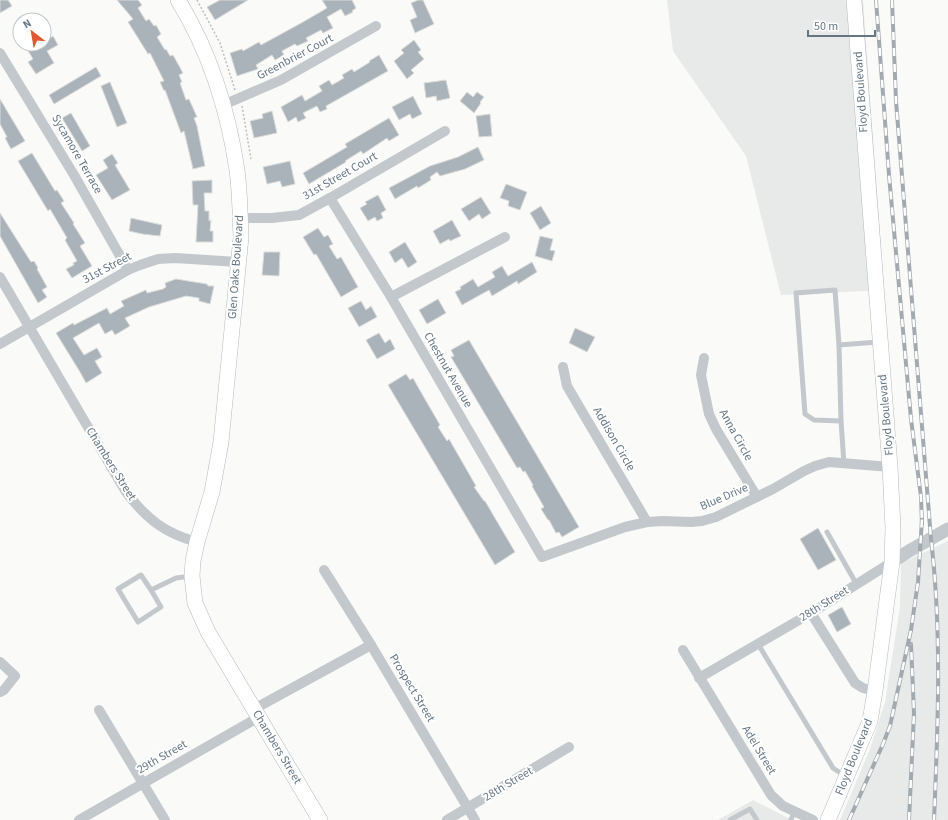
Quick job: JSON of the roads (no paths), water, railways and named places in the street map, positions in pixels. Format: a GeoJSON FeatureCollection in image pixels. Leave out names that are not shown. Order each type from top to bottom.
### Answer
{"type":"FeatureCollection","features":[{"type":"Feature","properties":{"kind":"main road","name":"Glen Oaks Boulevard"},"geometry":{"type":"LineString","coordinates":[[178,0],[193,24],[213,73],[223,105],[237,171],[241,237],[221,442],[212,492],[197,542]]}},
{"type":"Feature","properties":{"kind":"main road","name":"Floyd Boulevard"},"geometry":{"type":"LineString","coordinates":[[828,820],[870,721],[892,562],[893,528],[890,467],[854,0]]}},
{"type":"Feature","properties":{"kind":"main road","name":"Chambers Street"},"geometry":{"type":"LineString","coordinates":[[197,542],[192,576],[195,603],[208,632],[320,820]]}},
{"type":"Feature","properties":{"kind":"street","name":"Greenbrier Court"},"geometry":{"type":"LineString","coordinates":[[223,105],[238,100],[282,80],[376,26]]}},
{"type":"Feature","properties":{"kind":"street","name":"Sycamore Terrace"},"geometry":{"type":"LineString","coordinates":[[0,53],[74,175],[128,270]]}},
{"type":"Feature","properties":{"kind":"street","name":"31st Street Court"},"geometry":{"type":"LineString","coordinates":[[240,218],[272,218],[299,215],[445,131]]}},
{"type":"Feature","properties":{"kind":"street","name":"Chestnut Avenue"},"geometry":{"type":"LineString","coordinates":[[330,198],[391,297],[542,557]]}},
{"type":"Feature","properties":{"kind":"street"},"geometry":{"type":"LineString","coordinates":[[391,297],[506,237]]}},
{"type":"Feature","properties":{"kind":"street","name":"31st Street"},"geometry":{"type":"LineString","coordinates":[[0,344],[128,270],[140,265],[158,259],[176,258],[238,262]]}},
{"type":"Feature","properties":{"kind":"street","name":"Chambers Street"},"geometry":{"type":"LineString","coordinates":[[0,277],[126,492],[140,510],[161,528],[182,538],[197,542]]}},
{"type":"Feature","properties":{"kind":"street","name":"Anna Circle"},"geometry":{"type":"LineString","coordinates":[[704,358],[700,375],[709,414],[716,429],[757,497]]}},
{"type":"Feature","properties":{"kind":"street","name":"Addison Circle"},"geometry":{"type":"LineString","coordinates":[[563,367],[567,386],[647,522]]}},
{"type":"Feature","properties":{"kind":"street","name":"Blue Drive"},"geometry":{"type":"LineString","coordinates":[[542,557],[626,527],[647,522],[702,521],[716,517],[773,489],[804,471],[829,462],[890,467]]}},
{"type":"Feature","properties":{"kind":"street","name":"28th Street"},"geometry":{"type":"LineString","coordinates":[[699,678],[811,613],[909,550],[948,529]]}},
{"type":"Feature","properties":{"kind":"street","name":"Prospect Street"},"geometry":{"type":"LineString","coordinates":[[324,570],[475,820]]}},
{"type":"Feature","properties":{"kind":"street"},"geometry":{"type":"LineString","coordinates":[[811,613],[855,683],[863,688],[875,691]]}},
{"type":"Feature","properties":{"kind":"street","name":"29th Street"},"geometry":{"type":"LineString","coordinates":[[79,820],[371,646]]}},
{"type":"Feature","properties":{"kind":"street","name":"Adel Street"},"geometry":{"type":"LineString","coordinates":[[683,650],[771,795],[792,816],[812,820]]}},
{"type":"Feature","properties":{"kind":"street"},"geometry":{"type":"LineString","coordinates":[[0,662],[15,676],[4,690],[0,692]]}},
{"type":"Feature","properties":{"kind":"street"},"geometry":{"type":"LineString","coordinates":[[99,710],[165,820]]}},
{"type":"Feature","properties":{"kind":"street","name":"28th Street"},"geometry":{"type":"LineString","coordinates":[[447,820],[569,748]]}},
{"type":"Feature","properties":{"kind":"lane"},"geometry":{"type":"LineString","coordinates":[[841,421],[814,420],[805,414],[796,293],[835,290],[844,464]]}},
{"type":"Feature","properties":{"kind":"lane"},"geometry":{"type":"LineString","coordinates":[[839,345],[880,342]]}},
{"type":"Feature","properties":{"kind":"lane"},"geometry":{"type":"LineString","coordinates":[[827,532],[857,584]]}},
{"type":"Feature","properties":{"kind":"lane"},"geometry":{"type":"LineString","coordinates":[[141,575],[151,590],[161,607],[138,622],[118,589],[141,575]]}},
{"type":"Feature","properties":{"kind":"lane"},"geometry":{"type":"LineString","coordinates":[[151,590],[176,578],[192,576]]}},
{"type":"Feature","properties":{"kind":"lane"},"geometry":{"type":"LineString","coordinates":[[758,644],[833,768],[847,777]]}},
{"type":"Feature","properties":{"kind":"lane"},"geometry":{"type":"LineString","coordinates":[[730,820],[750,809],[757,820]]}},
{"type":"Feature","properties":{"kind":"railway"},"geometry":{"type":"LineString","coordinates":[[876,0],[889,175],[911,419],[921,497],[922,524]]}},
{"type":"Feature","properties":{"kind":"railway"},"geometry":{"type":"LineString","coordinates":[[892,0],[896,101],[937,609],[938,714],[934,820]]}},
{"type":"Feature","properties":{"kind":"railway"},"geometry":{"type":"LineString","coordinates":[[849,820],[890,726],[911,630],[918,582],[922,519]]}},
{"type":"Feature","properties":{"kind":"railway"},"geometry":{"type":"LineString","coordinates":[[909,820],[914,713],[911,644]]}}]}
